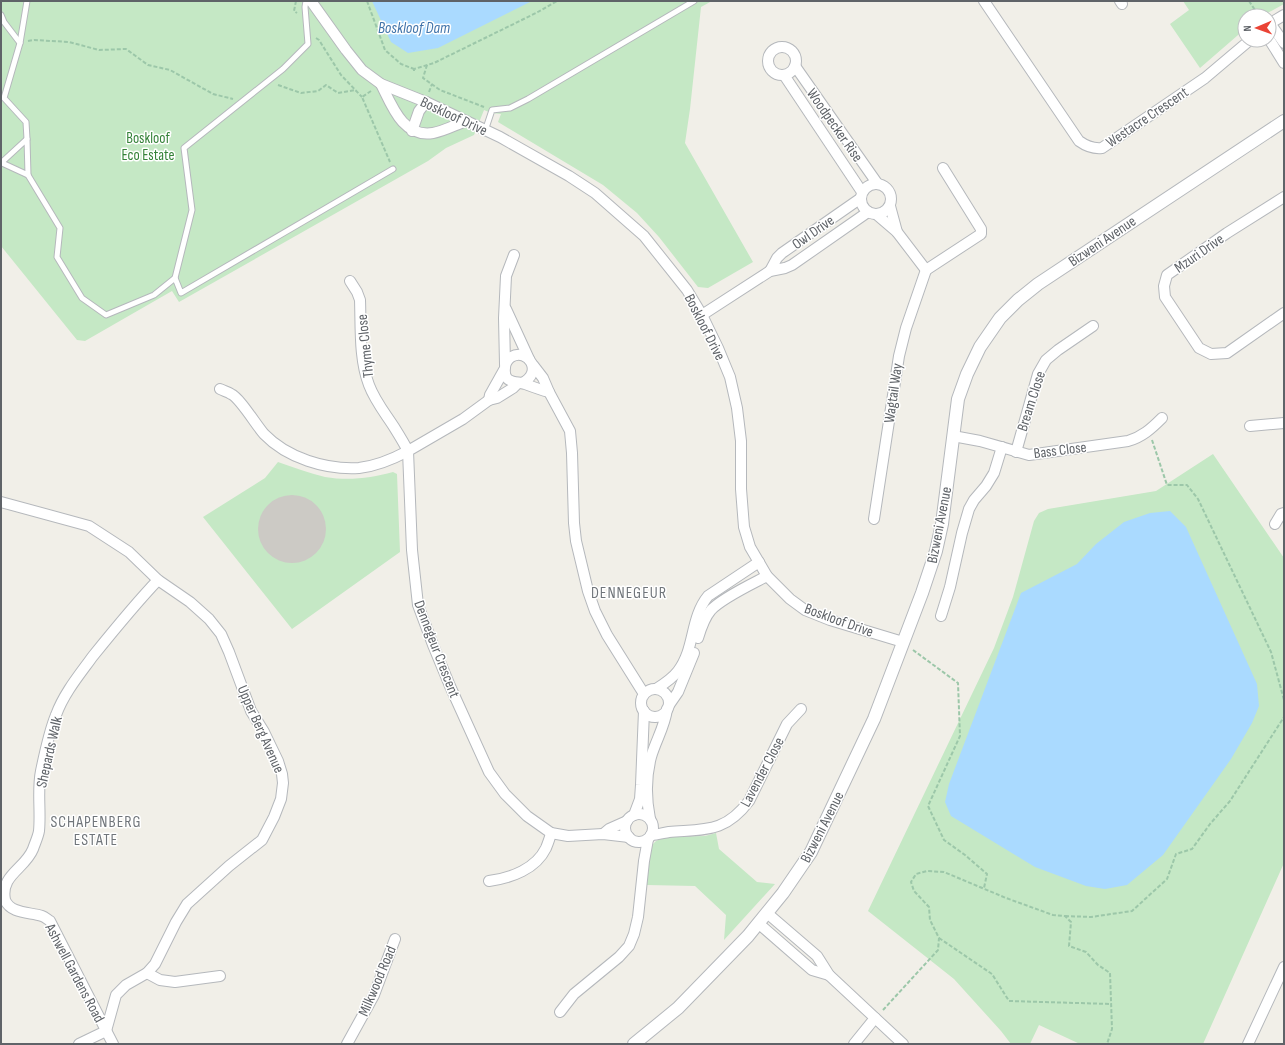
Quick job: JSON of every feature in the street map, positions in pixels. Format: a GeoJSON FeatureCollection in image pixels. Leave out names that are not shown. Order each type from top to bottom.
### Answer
{"type":"FeatureCollection","features":[{"type":"Feature","properties":{"kind":"street"},"geometry":{"type":"LineString","coordinates":[[312,1],[346,50],[362,70],[381,84],[395,112],[412,131],[418,133],[434,133],[466,121]]}},
{"type":"Feature","properties":{"kind":"street","name":"Westacre Crescent"},"geometry":{"type":"LineString","coordinates":[[984,1],[1078,141],[1085,146],[1092,148],[1102,148],[1204,78],[1240,48]]}},
{"type":"Feature","properties":{"kind":"street"},"geometry":{"type":"LineString","coordinates":[[1277,33],[1284,43]]}},
{"type":"Feature","properties":{"kind":"street"},"geometry":{"type":"LineString","coordinates":[[782,47],[790,50],[795,57],[795,66],[790,72],[784,75],[775,73],[769,66],[768,57],[774,50],[782,47]]}},
{"type":"Feature","properties":{"kind":"street"},"geometry":{"type":"LineString","coordinates":[[1275,48],[1284,62]]}},
{"type":"Feature","properties":{"kind":"street","name":"Woodpecker Rise"},"geometry":{"type":"LineString","coordinates":[[795,66],[877,183]]}},
{"type":"Feature","properties":{"kind":"street","name":"Woodpecker Rise"},"geometry":{"type":"LineString","coordinates":[[784,75],[861,195]]}},
{"type":"Feature","properties":{"kind":"street","name":"Boskloof Drive"},"geometry":{"type":"LineString","coordinates":[[381,84],[426,102],[466,121],[569,176],[595,193],[644,236],[687,290],[702,315],[730,377],[737,408],[741,441],[744,527],[750,546],[767,576],[790,599],[805,610],[830,620],[903,642]]}},
{"type":"Feature","properties":{"kind":"street"},"geometry":{"type":"LineString","coordinates":[[412,131],[420,111],[426,102]]}},
{"type":"Feature","properties":{"kind":"street","name":"Bizweni Avenue"},"geometry":{"type":"LineString","coordinates":[[634,1044],[678,1008],[758,923],[796,876],[811,852],[840,794],[874,719],[936,551],[942,524],[958,399],[967,374],[980,347],[1000,318],[1018,300],[1038,284],[1284,121]]}},
{"type":"Feature","properties":{"kind":"street"},"geometry":{"type":"LineString","coordinates":[[872,213],[885,212],[890,206],[892,200],[889,190],[882,184],[877,183],[868,186],[861,195],[864,208],[897,232],[926,270],[980,236],[981,229],[943,168]]}},
{"type":"Feature","properties":{"kind":"street","name":"Owl Drive"},"geometry":{"type":"LineString","coordinates":[[770,271],[777,258],[782,253],[861,195]]}},
{"type":"Feature","properties":{"kind":"street","name":"Mzuri Drive"},"geometry":{"type":"LineString","coordinates":[[1284,197],[1227,233],[1167,275],[1164,286],[1165,297],[1199,348],[1211,354],[1227,353],[1284,313]]}},
{"type":"Feature","properties":{"kind":"street"},"geometry":{"type":"LineString","coordinates":[[890,206],[897,232]]}},
{"type":"Feature","properties":{"kind":"street","name":"Owl Drive"},"geometry":{"type":"LineString","coordinates":[[702,315],[770,271],[792,265],[872,213]]}},
{"type":"Feature","properties":{"kind":"street"},"geometry":{"type":"LineString","coordinates":[[514,255],[506,272],[504,318],[505,367],[508,379],[549,392]]}},
{"type":"Feature","properties":{"kind":"street","name":"Wagtail Way"},"geometry":{"type":"LineString","coordinates":[[874,519],[898,356],[926,270]]}},
{"type":"Feature","properties":{"kind":"street","name":"Thyme Close"},"geometry":{"type":"LineString","coordinates":[[350,282],[357,292],[360,300],[363,358],[369,386],[377,403],[395,427],[408,451]]}},
{"type":"Feature","properties":{"kind":"street"},"geometry":{"type":"LineString","coordinates":[[505,307],[531,362],[543,378],[570,432],[576,541],[588,591],[595,611],[607,635],[644,694]]}},
{"type":"Feature","properties":{"kind":"street","name":"Bream Close"},"geometry":{"type":"LineString","coordinates":[[1016,452],[1038,374],[1046,360],[1093,326]]}},
{"type":"Feature","properties":{"kind":"street"},"geometry":{"type":"LineString","coordinates":[[220,389],[232,394],[265,434],[286,451],[313,462],[335,467],[360,468],[389,461],[408,451],[463,419],[489,400],[497,398],[520,384],[528,381],[533,371],[531,362],[524,356],[519,355],[508,359],[490,394],[489,400]]}},
{"type":"Feature","properties":{"kind":"street","name":"Bass Close"},"geometry":{"type":"LineString","coordinates":[[953,436],[980,441],[1016,452],[1035,455],[1139,438],[1162,418]]}},
{"type":"Feature","properties":{"kind":"street"},"geometry":{"type":"LineString","coordinates":[[1250,426],[1284,423]]}},
{"type":"Feature","properties":{"kind":"street"},"geometry":{"type":"LineString","coordinates":[[941,616],[950,587],[969,509],[994,473],[1002,447]]}},
{"type":"Feature","properties":{"kind":"street","name":"Dennegeur Crescent"},"geometry":{"type":"LineString","coordinates":[[408,451],[412,550],[418,605],[450,686],[489,772],[501,788],[522,810],[539,826],[551,833],[568,836],[603,834],[632,840]]}},
{"type":"Feature","properties":{"kind":"street","name":"Upper Berg Avenue"},"geometry":{"type":"LineString","coordinates":[[1,502],[89,526],[129,552],[158,580],[190,602],[209,619],[221,634],[251,711],[264,732],[278,761],[283,783],[281,799],[274,817],[262,840],[187,904],[176,922],[155,964],[147,972],[126,985],[116,995],[106,1031]]}},
{"type":"Feature","properties":{"kind":"street"},"geometry":{"type":"LineString","coordinates":[[1275,524],[1281,514],[1284,513]]}},
{"type":"Feature","properties":{"kind":"street"},"geometry":{"type":"LineString","coordinates":[[644,861],[625,829],[640,799],[643,764],[644,711],[641,703],[644,694],[647,691],[656,689],[673,677],[678,671],[686,658],[698,615],[704,601],[708,596],[759,562]]}},
{"type":"Feature","properties":{"kind":"street"},"geometry":{"type":"LineString","coordinates":[[644,711],[657,717],[665,713],[678,692],[692,658],[706,616],[712,608],[736,592],[767,576]]}},
{"type":"Feature","properties":{"kind":"street","name":"Shepards Walk"},"geometry":{"type":"LineString","coordinates":[[2,896],[2,888],[6,877],[25,862],[32,850],[39,832],[41,774],[48,740],[56,714],[70,688],[90,660],[136,604],[158,580]]}},
{"type":"Feature","properties":{"kind":"street"},"geometry":{"type":"LineString","coordinates":[[730,582],[736,592]]}},
{"type":"Feature","properties":{"kind":"street"},"geometry":{"type":"LineString","coordinates":[[704,601],[712,608]]}},
{"type":"Feature","properties":{"kind":"street"},"geometry":{"type":"LineString","coordinates":[[560,1012],[574,994],[619,957],[629,946],[634,934],[638,917],[644,861],[650,837],[653,832],[647,794],[651,756],[666,718],[668,707],[667,696],[660,690],[656,689]]}},
{"type":"Feature","properties":{"kind":"street","name":"Lavender Close"},"geometry":{"type":"LineString","coordinates":[[650,837],[668,832],[706,830],[730,821],[740,812],[748,801],[787,724],[801,709]]}},
{"type":"Feature","properties":{"kind":"street"},"geometry":{"type":"LineString","coordinates":[[630,818],[642,815],[668,832]]}},
{"type":"Feature","properties":{"kind":"street","name":"Dennegeur Crescent"},"geometry":{"type":"LineString","coordinates":[[603,834],[630,818]]}},
{"type":"Feature","properties":{"kind":"street"},"geometry":{"type":"LineString","coordinates":[[489,881],[506,879],[525,869],[539,858],[546,848],[551,833]]}},
{"type":"Feature","properties":{"kind":"street"},"geometry":{"type":"LineString","coordinates":[[632,840],[645,841],[650,837]]}},
{"type":"Feature","properties":{"kind":"street","name":"Ashwell Gardens Road"},"geometry":{"type":"LineString","coordinates":[[2,896],[5,902],[14,909],[25,913],[44,916],[50,921],[106,1031]]}},
{"type":"Feature","properties":{"kind":"street"},"geometry":{"type":"LineString","coordinates":[[767,913],[819,958],[829,975],[904,1044]]}},
{"type":"Feature","properties":{"kind":"street"},"geometry":{"type":"LineString","coordinates":[[758,923],[812,970],[829,975]]}},
{"type":"Feature","properties":{"kind":"street","name":"Milkwood Road"},"geometry":{"type":"LineString","coordinates":[[347,1044],[374,995],[395,939]]}},
{"type":"Feature","properties":{"kind":"street"},"geometry":{"type":"LineString","coordinates":[[1248,1044],[1284,967]]}},
{"type":"Feature","properties":{"kind":"street"},"geometry":{"type":"LineString","coordinates":[[147,972],[160,980],[175,982],[220,976]]}},
{"type":"Feature","properties":{"kind":"street"},"geometry":{"type":"LineString","coordinates":[[854,1044],[875,1018]]}},
{"type":"Feature","properties":{"kind":"street"},"geometry":{"type":"LineString","coordinates":[[79,1044],[106,1031],[113,1044]]}},
{"type":"Feature","properties":{"kind":"lane"},"geometry":{"type":"LineString","coordinates":[[27,1],[20,43],[4,98],[26,122],[28,175],[60,228],[57,257],[82,298],[106,316],[154,294],[175,278]]}},
{"type":"Feature","properties":{"kind":"lane"},"geometry":{"type":"LineString","coordinates":[[306,1],[305,7],[308,44],[283,70],[184,148],[192,210],[175,278],[181,293],[393,169]]}},
{"type":"Feature","properties":{"kind":"lane"},"geometry":{"type":"LineString","coordinates":[[485,131],[492,110],[510,108],[528,99],[694,1]]}},
{"type":"Feature","properties":{"kind":"lane"},"geometry":{"type":"LineString","coordinates":[[1,15],[4,22],[20,43]]}},
{"type":"Feature","properties":{"kind":"lane"},"geometry":{"type":"LineString","coordinates":[[27,139],[2,163],[28,175]]}},
{"type":"Feature","properties":{"kind":"path"},"geometry":{"type":"LineString","coordinates":[[296,1],[294,11],[299,16],[307,31],[320,40],[341,75],[362,97],[393,169]]}},
{"type":"Feature","properties":{"kind":"path"},"geometry":{"type":"LineString","coordinates":[[367,1],[385,50],[401,64],[414,70],[434,63],[536,13],[557,1]]}},
{"type":"Feature","properties":{"kind":"path"},"geometry":{"type":"LineString","coordinates":[[20,43],[34,40],[70,42],[99,50],[126,49],[148,65],[170,70],[213,94],[235,99]]}},
{"type":"Feature","properties":{"kind":"path"},"geometry":{"type":"LineString","coordinates":[[427,65],[423,78],[440,90],[492,110]]}},
{"type":"Feature","properties":{"kind":"path"},"geometry":{"type":"LineString","coordinates":[[265,84],[280,85],[301,93],[318,91],[326,85],[338,93],[356,90]]}},
{"type":"Feature","properties":{"kind":"path"},"geometry":{"type":"LineString","coordinates":[[362,97],[381,84]]}},
{"type":"Feature","properties":{"kind":"path"},"geometry":{"type":"LineString","coordinates":[[1150,430],[1166,485],[1187,485],[1198,499],[1271,652],[1284,700]]}},
{"type":"Feature","properties":{"kind":"path"},"geometry":{"type":"LineString","coordinates":[[903,642],[958,683],[960,736],[928,806],[944,840],[965,855],[987,874],[984,888]]}},
{"type":"Feature","properties":{"kind":"path"},"geometry":{"type":"LineString","coordinates":[[1111,1004],[1009,1001],[992,974],[939,938],[930,920],[929,907],[914,891],[911,882],[916,874],[927,871],[944,872],[1053,914],[1091,917],[1132,911],[1167,879],[1176,854],[1192,849],[1210,824],[1230,801],[1284,716]]}},
{"type":"Feature","properties":{"kind":"path"},"geometry":{"type":"LineString","coordinates":[[1065,916],[1071,922],[1069,946],[1086,952],[1098,965],[1110,973],[1112,1029],[1107,1044]]}},
{"type":"Feature","properties":{"kind":"path"},"geometry":{"type":"LineString","coordinates":[[875,1018],[938,950],[939,938]]}},
{"type":"Feature","properties":{"kind":"green space","name":"Boskloof Eco Estate"},"geometry":{"type":"Polygon","coordinates":[[[1,1],[712,1],[701,7],[685,143],[753,262],[708,288],[698,287],[659,237],[637,213],[603,185],[498,122],[501,114],[491,113],[484,110],[474,135],[446,148],[428,161],[179,302],[172,291],[85,341],[77,340],[1,246],[1,1]]]}},
{"type":"Feature","properties":{"kind":"green space"},"geometry":{"type":"Polygon","coordinates":[[[1183,1],[1284,1],[1284,4],[1277,8],[1237,8],[1237,36],[1200,68],[1170,24],[1189,10],[1183,1]]]}},
{"type":"Feature","properties":{"kind":"green space"},"geometry":{"type":"Polygon","coordinates":[[[1213,454],[1284,558],[1284,863],[1203,1044],[1080,1044],[1039,1025],[1030,1044],[1011,1044],[954,979],[868,911],[994,648],[1013,597],[1034,521],[1039,513],[1048,509],[1156,491],[1213,454]]]}},
{"type":"Feature","properties":{"kind":"green space"},"geometry":{"type":"Polygon","coordinates":[[[278,462],[325,477],[343,479],[376,476],[393,472],[397,474],[400,552],[292,629],[203,517],[265,478],[278,462]]]}},
{"type":"Feature","properties":{"kind":"green space"},"geometry":{"type":"Polygon","coordinates":[[[716,833],[719,849],[757,882],[775,884],[724,940],[726,915],[695,886],[647,885],[648,855],[652,845],[656,841],[665,837],[705,836],[716,833]]]}},
{"type":"Feature","properties":{"kind":"water","name":"Boskloof Dam"},"geometry":{"type":"Polygon","coordinates":[[[372,1],[532,1],[438,48],[408,53],[391,42],[372,1]]]}},
{"type":"Feature","properties":{"kind":"water"},"geometry":{"type":"Polygon","coordinates":[[[1170,511],[1186,527],[1257,684],[1259,706],[1252,723],[1231,759],[1163,855],[1127,885],[1105,889],[1086,886],[1035,867],[951,816],[945,802],[949,784],[1021,593],[1077,564],[1096,544],[1124,522],[1150,513],[1170,511]]]}},
{"type":"Feature","properties":{"kind":"building"},"geometry":{"type":"Polygon","coordinates":[[[292,495],[305,498],[316,505],[323,516],[326,529],[323,542],[316,553],[305,560],[292,563],[279,560],[268,553],[261,542],[258,529],[261,516],[268,505],[279,498],[292,495]]]}},
{"type":"Feature","properties":{"kind":"district","name":"DENNEGEUR"},"geometry":{"type":"Point","coordinates":[629,592]}},
{"type":"Feature","properties":{"kind":"district","name":"SCHAPENBERG ESTATE"},"geometry":{"type":"Point","coordinates":[96,830]}}]}
